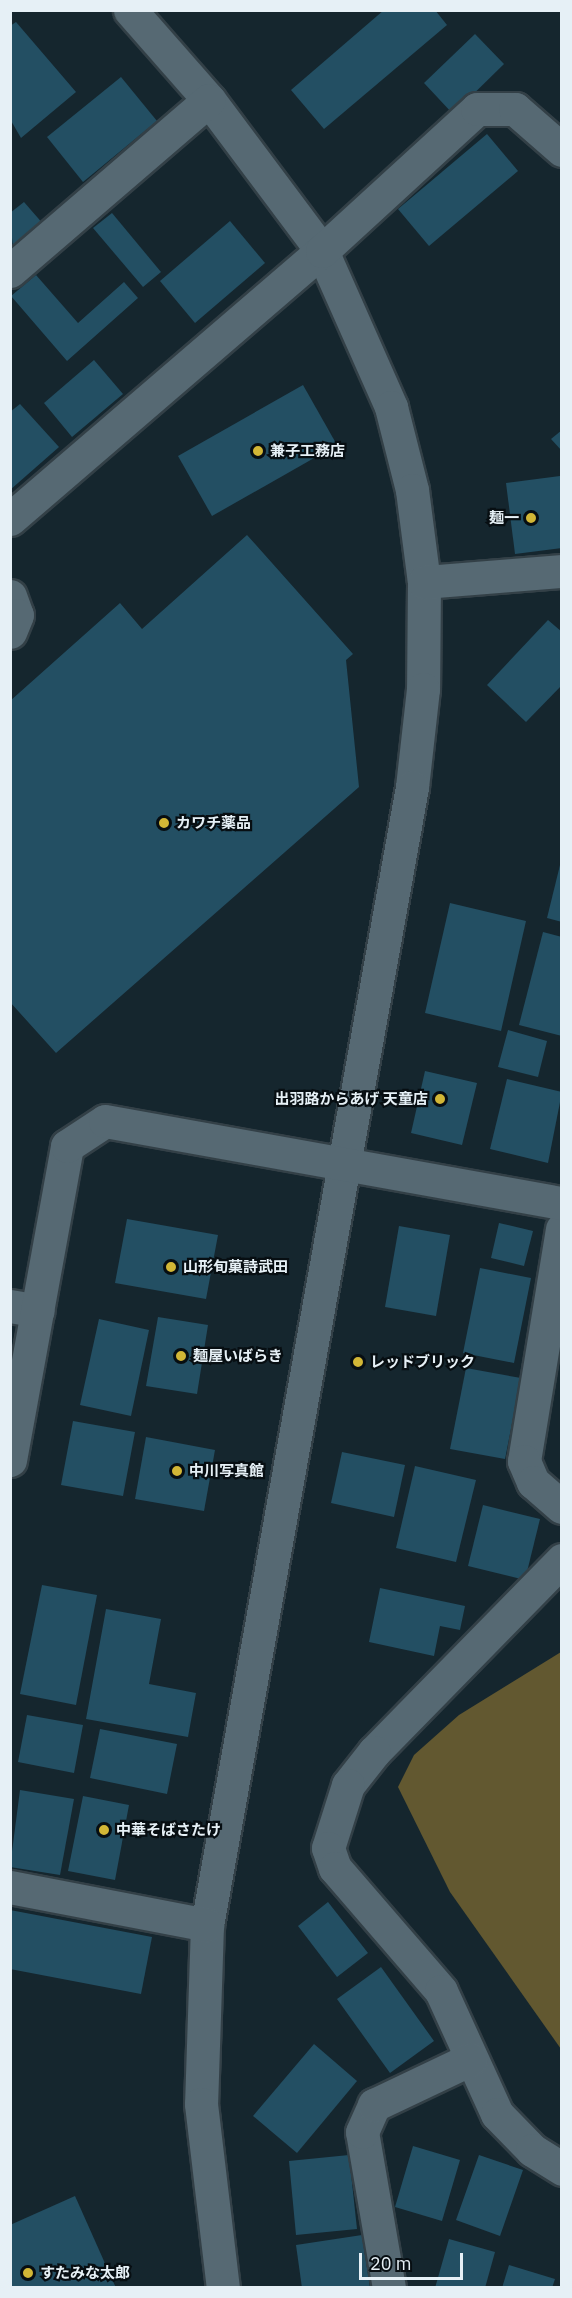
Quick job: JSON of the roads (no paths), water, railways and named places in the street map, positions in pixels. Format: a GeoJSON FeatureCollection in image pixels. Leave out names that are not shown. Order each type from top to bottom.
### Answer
{"type":"FeatureCollection","features":[{"type":"Feature","properties":{"kind":"street"},"geometry":{"type":"LineString","coordinates":[[130,10],[209,100],[322,251],[391,407],[412,490],[424,582],[423,689],[412,787],[207,1925],[201,2104],[223,2288]]}},
{"type":"Feature","properties":{"kind":"street"},"geometry":{"type":"LineString","coordinates":[[10,271],[209,100]]}},
{"type":"Feature","properties":{"kind":"street"},"geometry":{"type":"LineString","coordinates":[[10,519],[322,251],[477,109],[515,109],[561,150]]}},
{"type":"Feature","properties":{"kind":"street"},"geometry":{"type":"LineString","coordinates":[[424,582],[561,572]]}},
{"type":"Feature","properties":{"kind":"street"},"geometry":{"type":"LineString","coordinates":[[10,596],[17,615],[10,632]]}},
{"type":"Feature","properties":{"kind":"street"},"geometry":{"type":"LineString","coordinates":[[10,1460],[25,1309],[67,1146],[105,1121],[561,1203]]}},
{"type":"Feature","properties":{"kind":"street"},"geometry":{"type":"LineString","coordinates":[[561,1229],[524,1461],[533,1482],[561,1507]]}},
{"type":"Feature","properties":{"kind":"street"},"geometry":{"type":"LineString","coordinates":[[561,1560],[374,1752],[348,1785],[328,1848],[335,1868],[441,1991],[497,2114],[532,2150],[561,2169]]}},
{"type":"Feature","properties":{"kind":"street"},"geometry":{"type":"LineString","coordinates":[[10,1887],[207,1925]]}},
{"type":"Feature","properties":{"kind":"street"},"geometry":{"type":"LineString","coordinates":[[389,2288],[362,2132],[374,2105],[471,2059]]}},
{"type":"Feature","properties":{"kind":"place","name":"兼子工務店"},"geometry":{"type":"Point","coordinates":[258,451]}},
{"type":"Feature","properties":{"kind":"place","name":"麺一"},"geometry":{"type":"Point","coordinates":[531,518]}},
{"type":"Feature","properties":{"kind":"place","name":"カワチ薬品"},"geometry":{"type":"Point","coordinates":[164,823]}},
{"type":"Feature","properties":{"kind":"place","name":"出羽路からあげ 天童店"},"geometry":{"type":"Point","coordinates":[440,1099]}},
{"type":"Feature","properties":{"kind":"place","name":"山形旬菓詩武田"},"geometry":{"type":"Point","coordinates":[171,1267]}},
{"type":"Feature","properties":{"kind":"place","name":"麺屋いばらき"},"geometry":{"type":"Point","coordinates":[181,1356]}},
{"type":"Feature","properties":{"kind":"place","name":"レッドブリック"},"geometry":{"type":"Point","coordinates":[358,1362]}},
{"type":"Feature","properties":{"kind":"place","name":"中川写真館"},"geometry":{"type":"Point","coordinates":[177,1471]}},
{"type":"Feature","properties":{"kind":"place","name":"中華そばさたけ"},"geometry":{"type":"Point","coordinates":[104,1830]}},
{"type":"Feature","properties":{"kind":"place","name":"すたみな太郎"},"geometry":{"type":"Point","coordinates":[28,2273]}}]}
